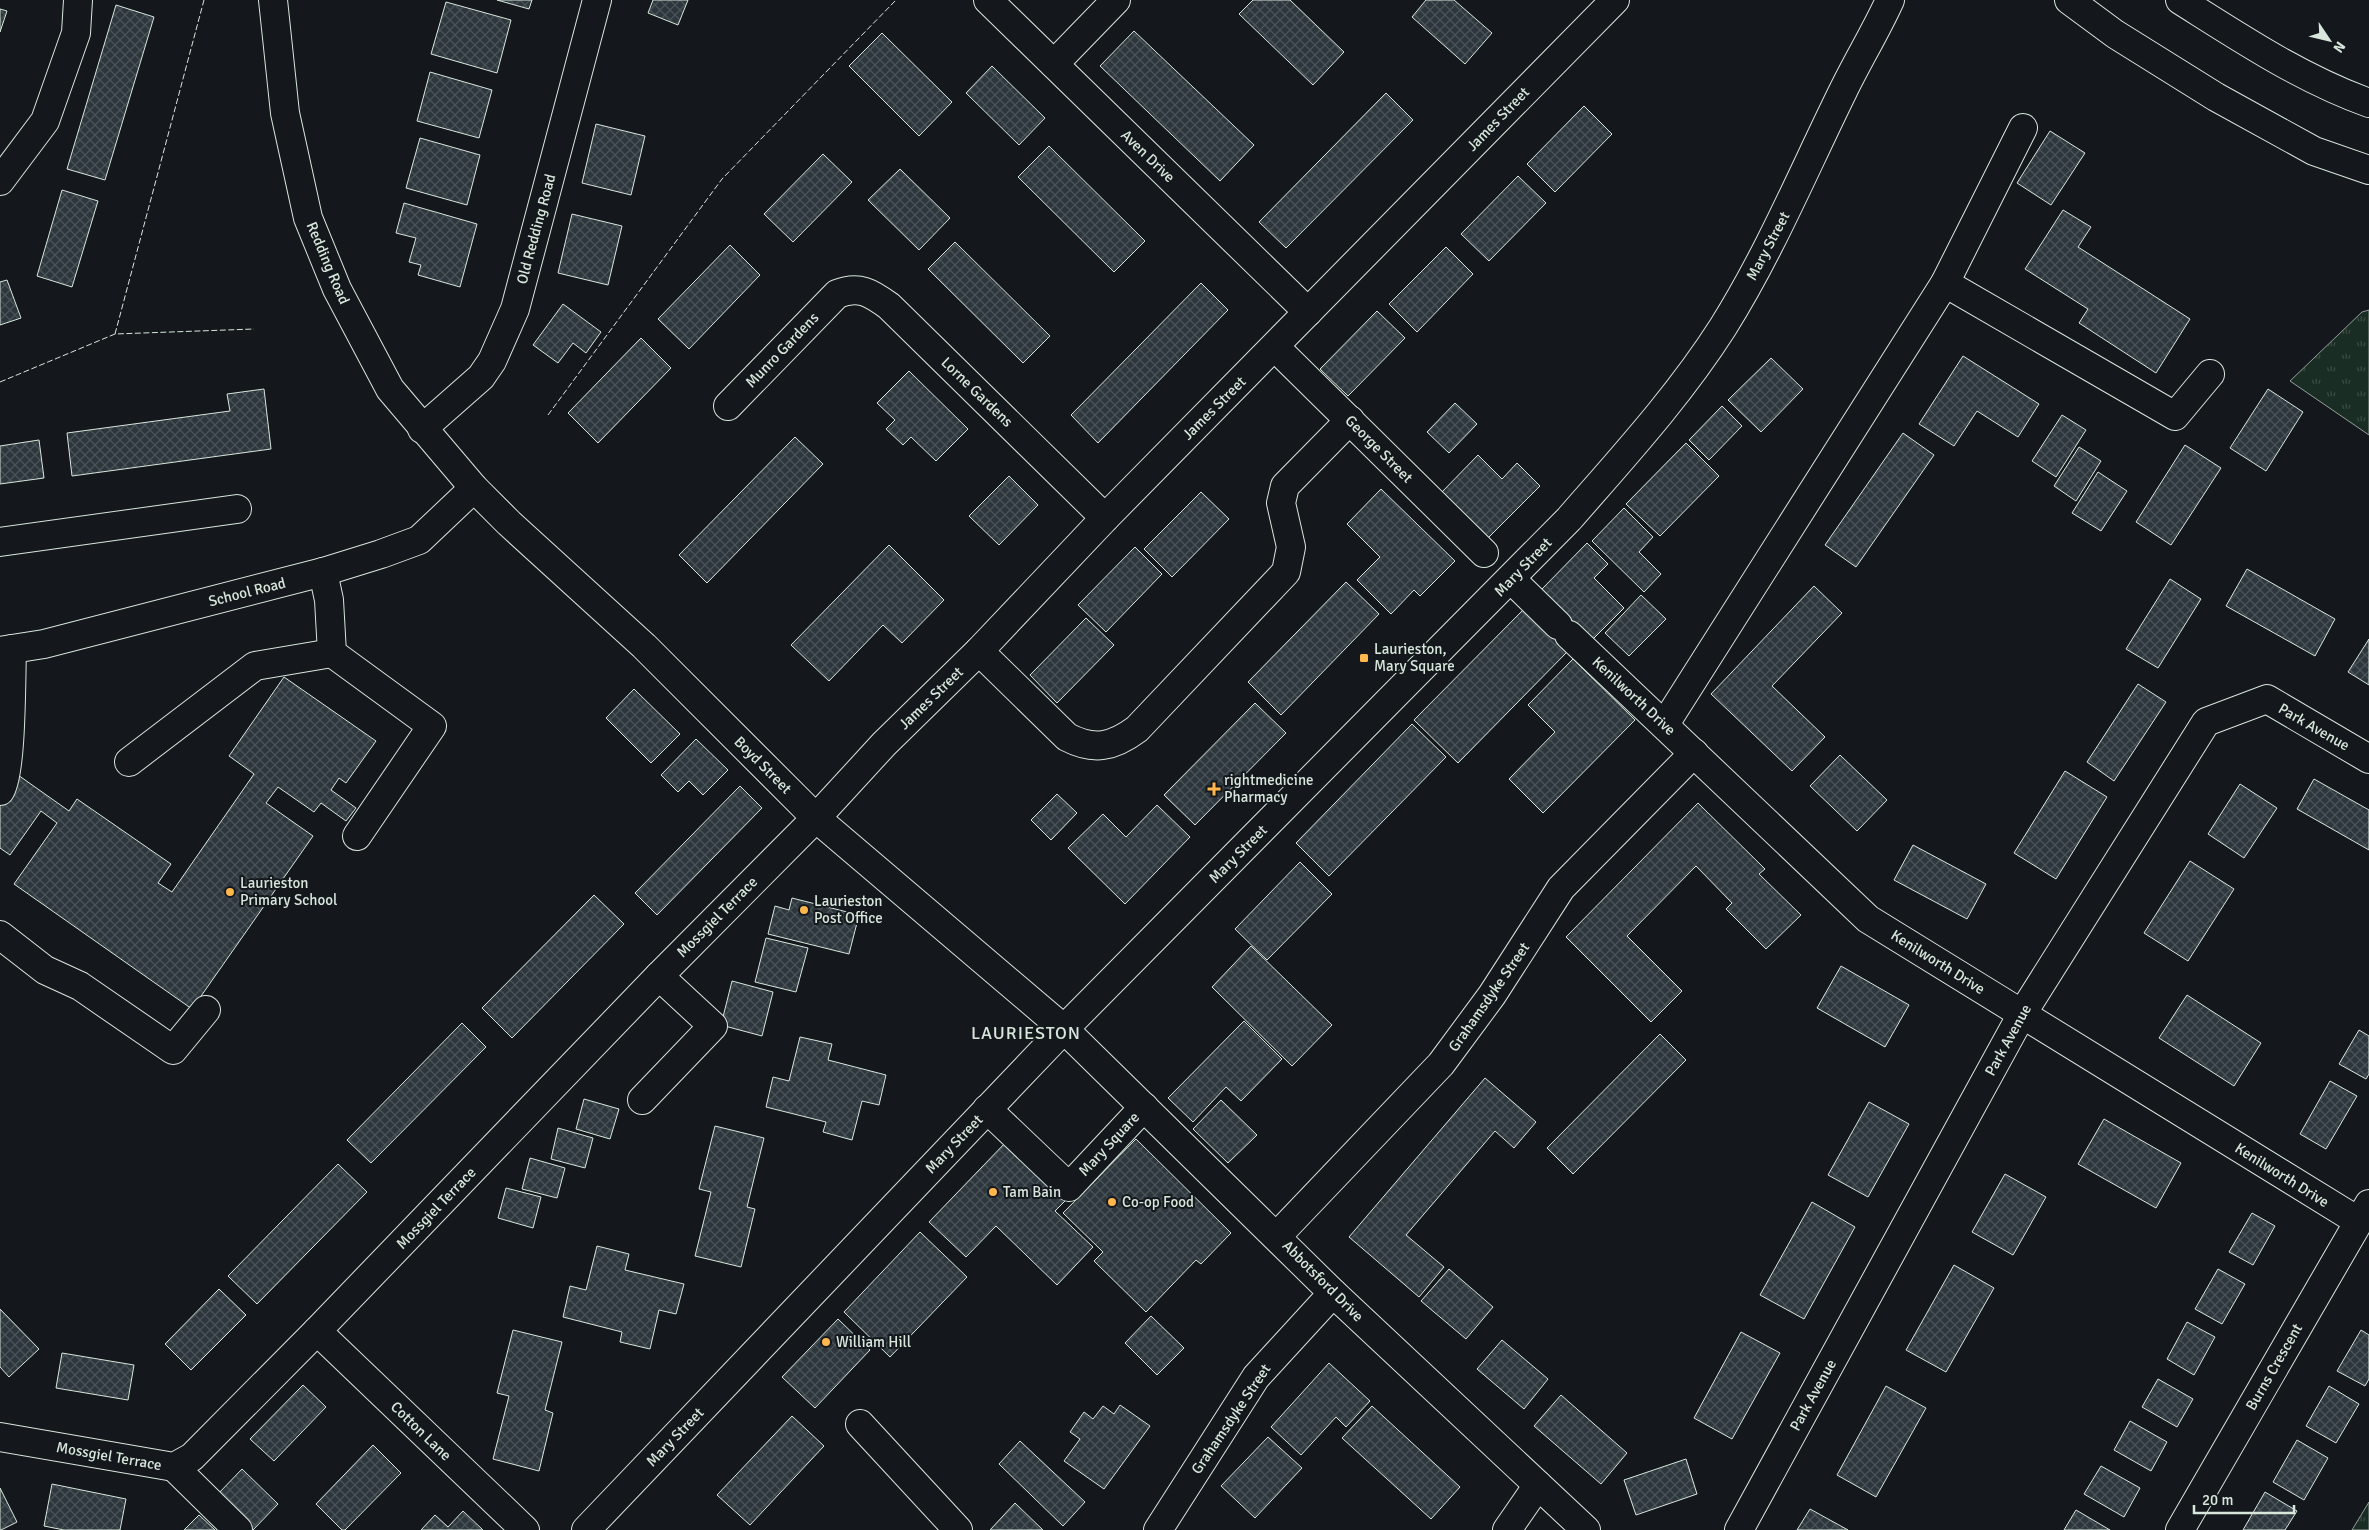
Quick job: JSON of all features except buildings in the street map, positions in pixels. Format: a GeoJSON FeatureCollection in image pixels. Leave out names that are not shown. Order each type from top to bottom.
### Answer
{"type":"FeatureCollection","features":[{"type":"Feature","properties":{"kind":"street"},"geometry":{"type":"LineString","coordinates":[[0,181],[45,121],[76,33],[78,0]]}},
{"type":"Feature","properties":{"kind":"street","name":"Redding Road"},"geometry":{"type":"LineString","coordinates":[[273,0],[285,113],[308,218],[337,289],[390,388],[474,488]]}},
{"type":"Feature","properties":{"kind":"street","name":"Old Redding Road"},"geometry":{"type":"LineString","coordinates":[[422,428],[481,377],[492,361],[515,309],[597,0]]}},
{"type":"Feature","properties":{"kind":"street","name":"Aven Drive"},"geometry":{"type":"LineString","coordinates":[[988,0],[1308,312]]}},
{"type":"Feature","properties":{"kind":"street"},"geometry":{"type":"LineString","coordinates":[[1054,64],[1116,0]]}},
{"type":"Feature","properties":{"kind":"street","name":"James Street"},"geometry":{"type":"LineString","coordinates":[[816,818],[884,744],[979,652],[1105,518],[1615,0]]}},
{"type":"Feature","properties":{"kind":"street","name":"Mary Street"},"geometry":{"type":"LineString","coordinates":[[586,1530],[1064,1028],[1569,519],[1686,381],[1722,328],[1750,282],[1790,204],[1844,89],[1885,12],[1908,0]]}},
{"type":"Feature","properties":{"kind":"street"},"geometry":{"type":"LineString","coordinates":[[2070,0],[2115,34],[2216,97],[2314,151],[2369,170]]}},
{"type":"Feature","properties":{"kind":"street"},"geometry":{"type":"LineString","coordinates":[[2180,0],[2280,63],[2320,84],[2369,103]]}},
{"type":"Feature","properties":{"kind":"street"},"geometry":{"type":"LineString","coordinates":[[2202,0],[2248,40],[2280,63]]}},
{"type":"Feature","properties":{"kind":"street"},"geometry":{"type":"LineString","coordinates":[[1664,724],[1945,283],[2023,128]]}},
{"type":"Feature","properties":{"kind":"street"},"geometry":{"type":"LineString","coordinates":[[1945,283],[2175,416],[2210,374]]}},
{"type":"Feature","properties":{"kind":"street","name":"Lorne Gardens"},"geometry":{"type":"LineString","coordinates":[[836,294],[850,289],[871,293],[889,306],[1105,518]]}},
{"type":"Feature","properties":{"kind":"street","name":"Munro Gardens"},"geometry":{"type":"LineString","coordinates":[[728,406],[836,294]]}},
{"type":"Feature","properties":{"kind":"street","name":"George Street"},"geometry":{"type":"LineString","coordinates":[[1274,347],[1484,553]]}},
{"type":"Feature","properties":{"kind":"street"},"geometry":{"type":"LineString","coordinates":[[979,652],[1067,736],[1081,744],[1095,746],[1112,744],[1124,739],[1137,729],[1286,572],[1291,547],[1281,503],[1285,486],[1350,420]]}},
{"type":"Feature","properties":{"kind":"street","name":"School Road"},"geometry":{"type":"LineString","coordinates":[[6,650],[44,644],[323,572],[418,540],[474,488]]}},
{"type":"Feature","properties":{"kind":"street","name":"Boyd Street"},"geometry":{"type":"LineString","coordinates":[[474,488],[508,523],[644,646],[816,818],[1064,1028]]}},
{"type":"Feature","properties":{"kind":"street"},"geometry":{"type":"LineString","coordinates":[[0,542],[237,508]]}},
{"type":"Feature","properties":{"kind":"street"},"geometry":{"type":"LineString","coordinates":[[323,572],[329,600],[332,653]]}},
{"type":"Feature","properties":{"kind":"street","name":"Kenilworth Drive"},"geometry":{"type":"LineString","coordinates":[[1511,579],[1868,919],[2022,1014],[2364,1213]]}},
{"type":"Feature","properties":{"kind":"street"},"geometry":{"type":"LineString","coordinates":[[0,791],[4,785],[8,765],[6,650]]}},
{"type":"Feature","properties":{"kind":"street"},"geometry":{"type":"LineString","coordinates":[[129,762],[255,666],[332,653],[432,726],[357,836]]}},
{"type":"Feature","properties":{"kind":"street","name":"Park Avenue"},"geometry":{"type":"LineString","coordinates":[[1739,1530],[2022,1014],[2206,722],[2267,699],[2369,759]]}},
{"type":"Feature","properties":{"kind":"street","name":"Grahamsdyke Street"},"geometry":{"type":"LineString","coordinates":[[1277,1236],[1441,1064],[1492,995],[1561,888],[1694,753]]}},
{"type":"Feature","properties":{"kind":"street","name":"Mossgiel Terrace"},"geometry":{"type":"LineString","coordinates":[[0,1437],[174,1467],[192,1457],[317,1331],[659,976],[816,818]]}},
{"type":"Feature","properties":{"kind":"street"},"geometry":{"type":"LineString","coordinates":[[0,935],[45,970],[80,986],[173,1050],[206,1010]]}},
{"type":"Feature","properties":{"kind":"street"},"geometry":{"type":"LineString","coordinates":[[642,1100],[713,1026],[659,976]]}},
{"type":"Feature","properties":{"kind":"street","name":"Abbotsford Drive"},"geometry":{"type":"LineString","coordinates":[[1064,1028],[1333,1293],[1586,1530]]}},
{"type":"Feature","properties":{"kind":"street","name":"Mary Square"},"geometry":{"type":"LineString","coordinates":[[987,1109],[1069,1187],[1144,1107]]}},
{"type":"Feature","properties":{"kind":"street","name":"Burns Crescent"},"geometry":{"type":"LineString","coordinates":[[2180,1530],[2364,1213]]}},
{"type":"Feature","properties":{"kind":"street","name":"Grahamsdyke Street"},"geometry":{"type":"LineString","coordinates":[[1158,1530],[1256,1377],[1333,1293]]}},
{"type":"Feature","properties":{"kind":"street","name":"Cotton Lane"},"geometry":{"type":"LineString","coordinates":[[317,1331],[525,1530]]}},
{"type":"Feature","properties":{"kind":"street"},"geometry":{"type":"LineString","coordinates":[[860,1424],[958,1530]]}},
{"type":"Feature","properties":{"kind":"street"},"geometry":{"type":"LineString","coordinates":[[174,1467],[238,1530]]}},
{"type":"Feature","properties":{"kind":"street"},"geometry":{"type":"LineString","coordinates":[[1507,1530],[1538,1486]]}},
{"type":"Feature","properties":{"kind":"green space"},"geometry":{"type":"Polygon","coordinates":[[[2369,310],[2369,435],[2290,381],[2362,312],[2369,310]]]}},
{"type":"Feature","properties":{"kind":"green space"},"geometry":{"type":"Polygon","coordinates":[[[2369,1502],[2369,1530],[2352,1530],[2369,1502]]]}},
{"type":"Feature","properties":{"kind":"fence"},"geometry":{"type":"LineString","coordinates":[[115,334],[204,0]]}},
{"type":"Feature","properties":{"kind":"fence"},"geometry":{"type":"LineString","coordinates":[[548,415],[722,179],[896,0]]}},
{"type":"Feature","properties":{"kind":"fence"},"geometry":{"type":"LineString","coordinates":[[0,382],[115,334],[254,329]]}},
{"type":"Feature","properties":{"kind":"place","name":"Laurieston, Mary Square"},"geometry":{"type":"Point","coordinates":[1364,658]}},
{"type":"Feature","properties":{"kind":"place","name":"rightmedicine Pharmacy"},"geometry":{"type":"Point","coordinates":[1214,789]}},
{"type":"Feature","properties":{"kind":"place","name":"Laurieston Primary School"},"geometry":{"type":"Point","coordinates":[230,892]}},
{"type":"Feature","properties":{"kind":"place","name":"Laurieston Post Office"},"geometry":{"type":"Point","coordinates":[804,910]}},
{"type":"Feature","properties":{"kind":"place","name":"Tam Bain"},"geometry":{"type":"Point","coordinates":[993,1192]}},
{"type":"Feature","properties":{"kind":"place","name":"Co-op Food"},"geometry":{"type":"Point","coordinates":[1112,1202]}},
{"type":"Feature","properties":{"kind":"place","name":"William Hill"},"geometry":{"type":"Point","coordinates":[826,1342]}},
{"type":"Feature","properties":{"kind":"district","name":"LAURIESTON"},"geometry":{"type":"Point","coordinates":[1026,1033]}}]}
